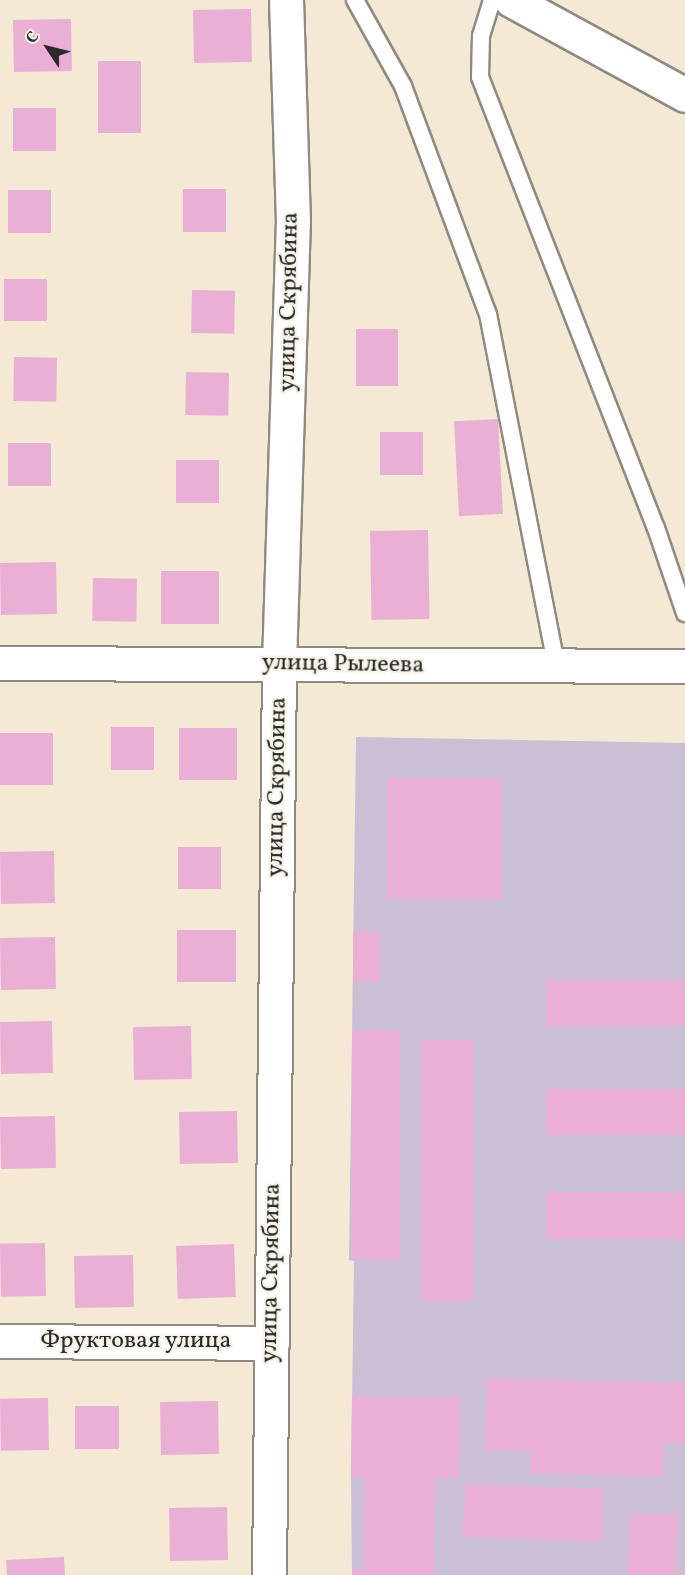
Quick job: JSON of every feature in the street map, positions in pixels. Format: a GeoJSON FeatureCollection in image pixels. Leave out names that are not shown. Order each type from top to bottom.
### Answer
{"type":"FeatureCollection","features":[{"type":"Feature","properties":{"kind":"street","name":"улица Скрябина"},"geometry":{"type":"LineString","coordinates":[[269,1575],[279,664],[293,222],[286,0]]}},
{"type":"Feature","properties":{"kind":"street"},"geometry":{"type":"LineString","coordinates":[[511,0],[685,95]]}},
{"type":"Feature","properties":{"kind":"street","name":"улица Рылеева"},"geometry":{"type":"LineString","coordinates":[[0,663],[557,668],[685,666]]}},
{"type":"Feature","properties":{"kind":"street","name":"Фруктовая улица"},"geometry":{"type":"LineString","coordinates":[[0,1341],[272,1342]]}},
{"type":"Feature","properties":{"kind":"lane"},"geometry":{"type":"LineString","coordinates":[[355,0],[403,86],[488,314],[557,668]]}},
{"type":"Feature","properties":{"kind":"lane"},"geometry":{"type":"LineString","coordinates":[[492,0],[481,36],[480,77],[656,528],[685,613]]}},
{"type":"Feature","properties":{"kind":"shaded area"},"geometry":{"type":"Polygon","coordinates":[[[356,737],[685,743],[685,1575],[352,1575],[354,1261],[349,1260],[356,737]]]}},
{"type":"Feature","properties":{"kind":"building"},"geometry":{"type":"Polygon","coordinates":[[[251,9],[252,62],[194,63],[193,10],[251,9]]]}},
{"type":"Feature","properties":{"kind":"building"},"geometry":{"type":"Polygon","coordinates":[[[71,19],[72,71],[14,72],[13,20],[71,19]]]}},
{"type":"Feature","properties":{"kind":"building"},"geometry":{"type":"Polygon","coordinates":[[[98,61],[141,61],[141,133],[98,133],[98,61]]]}},
{"type":"Feature","properties":{"kind":"building"},"geometry":{"type":"Polygon","coordinates":[[[13,108],[56,108],[56,151],[13,151],[13,108]]]}},
{"type":"Feature","properties":{"kind":"building"},"geometry":{"type":"Polygon","coordinates":[[[183,189],[226,189],[226,232],[183,232],[183,189]]]}},
{"type":"Feature","properties":{"kind":"building"},"geometry":{"type":"Polygon","coordinates":[[[8,190],[51,190],[51,233],[8,233],[8,190]]]}},
{"type":"Feature","properties":{"kind":"building"},"geometry":{"type":"Polygon","coordinates":[[[4,279],[47,279],[47,321],[4,321],[4,279]]]}},
{"type":"Feature","properties":{"kind":"building"},"geometry":{"type":"Polygon","coordinates":[[[192,290],[235,291],[234,334],[191,333],[192,290]]]}},
{"type":"Feature","properties":{"kind":"building"},"geometry":{"type":"Polygon","coordinates":[[[356,329],[398,329],[398,386],[356,386],[356,329]]]}},
{"type":"Feature","properties":{"kind":"building"},"geometry":{"type":"Polygon","coordinates":[[[14,357],[57,358],[56,402],[13,401],[14,357]]]}},
{"type":"Feature","properties":{"kind":"building"},"geometry":{"type":"Polygon","coordinates":[[[186,372],[229,373],[228,416],[185,415],[186,372]]]}},
{"type":"Feature","properties":{"kind":"building"},"geometry":{"type":"Polygon","coordinates":[[[498,419],[503,514],[459,516],[454,421],[498,419]]]}},
{"type":"Feature","properties":{"kind":"building"},"geometry":{"type":"Polygon","coordinates":[[[380,432],[423,432],[423,475],[380,475],[380,432]]]}},
{"type":"Feature","properties":{"kind":"building"},"geometry":{"type":"Polygon","coordinates":[[[8,443],[51,443],[51,486],[8,486],[8,443]]]}},
{"type":"Feature","properties":{"kind":"building"},"geometry":{"type":"Polygon","coordinates":[[[176,460],[219,460],[219,503],[176,503],[176,460]]]}},
{"type":"Feature","properties":{"kind":"building"},"geometry":{"type":"Polygon","coordinates":[[[428,530],[430,619],[372,620],[370,531],[428,530]]]}},
{"type":"Feature","properties":{"kind":"building"},"geometry":{"type":"Polygon","coordinates":[[[56,562],[57,614],[1,615],[0,563],[56,562]]]}},
{"type":"Feature","properties":{"kind":"building"},"geometry":{"type":"Polygon","coordinates":[[[161,571],[219,571],[219,624],[161,624],[161,571]]]}},
{"type":"Feature","properties":{"kind":"building"},"geometry":{"type":"Polygon","coordinates":[[[93,578],[137,579],[136,622],[92,621],[93,578]]]}},
{"type":"Feature","properties":{"kind":"building"},"geometry":{"type":"Polygon","coordinates":[[[111,727],[154,727],[154,770],[111,770],[111,727]]]}},
{"type":"Feature","properties":{"kind":"building"},"geometry":{"type":"Polygon","coordinates":[[[179,728],[237,728],[237,780],[179,780],[179,728]]]}},
{"type":"Feature","properties":{"kind":"building"},"geometry":{"type":"Polygon","coordinates":[[[0,733],[53,733],[53,785],[0,785],[0,733]]]}},
{"type":"Feature","properties":{"kind":"building"},"geometry":{"type":"Polygon","coordinates":[[[387,778],[502,778],[502,899],[387,899],[387,778]]]}},
{"type":"Feature","properties":{"kind":"building"},"geometry":{"type":"Polygon","coordinates":[[[178,847],[221,847],[221,889],[178,889],[178,847]]]}},
{"type":"Feature","properties":{"kind":"building"},"geometry":{"type":"Polygon","coordinates":[[[54,851],[55,903],[1,904],[0,852],[54,851]]]}},
{"type":"Feature","properties":{"kind":"building"},"geometry":{"type":"Polygon","coordinates":[[[177,930],[236,930],[236,982],[177,982],[177,930]]]}},
{"type":"Feature","properties":{"kind":"building"},"geometry":{"type":"Polygon","coordinates":[[[353,931],[380,931],[380,982],[353,982],[353,931]]]}},
{"type":"Feature","properties":{"kind":"building"},"geometry":{"type":"Polygon","coordinates":[[[55,937],[56,989],[1,990],[0,938],[55,937]]]}},
{"type":"Feature","properties":{"kind":"building"},"geometry":{"type":"Polygon","coordinates":[[[546,980],[685,980],[685,1026],[546,1026],[546,980]]]}},
{"type":"Feature","properties":{"kind":"building"},"geometry":{"type":"Polygon","coordinates":[[[52,1021],[53,1073],[1,1074],[0,1022],[52,1021]]]}},
{"type":"Feature","properties":{"kind":"building"},"geometry":{"type":"Polygon","coordinates":[[[191,1026],[192,1079],[134,1080],[133,1027],[191,1026]]]}},
{"type":"Feature","properties":{"kind":"building"},"geometry":{"type":"Polygon","coordinates":[[[352,1030],[400,1030],[400,1260],[352,1260],[352,1030]]]}},
{"type":"Feature","properties":{"kind":"building"},"geometry":{"type":"Polygon","coordinates":[[[421,1040],[473,1040],[473,1301],[421,1301],[421,1040]]]}},
{"type":"Feature","properties":{"kind":"building"},"geometry":{"type":"Polygon","coordinates":[[[546,1089],[685,1089],[685,1135],[546,1135],[546,1089]]]}},
{"type":"Feature","properties":{"kind":"building"},"geometry":{"type":"Polygon","coordinates":[[[237,1111],[238,1163],[180,1164],[179,1112],[237,1111]]]}},
{"type":"Feature","properties":{"kind":"building"},"geometry":{"type":"Polygon","coordinates":[[[55,1116],[56,1168],[1,1169],[0,1117],[55,1116]]]}},
{"type":"Feature","properties":{"kind":"building"},"geometry":{"type":"Polygon","coordinates":[[[546,1192],[685,1192],[685,1239],[546,1239],[546,1192]]]}},
{"type":"Feature","properties":{"kind":"building"},"geometry":{"type":"Polygon","coordinates":[[[45,1243],[46,1296],[1,1297],[0,1244],[45,1243]]]}},
{"type":"Feature","properties":{"kind":"building"},"geometry":{"type":"Polygon","coordinates":[[[234,1244],[236,1297],[178,1299],[176,1246],[234,1244]]]}},
{"type":"Feature","properties":{"kind":"building"},"geometry":{"type":"Polygon","coordinates":[[[133,1255],[134,1307],[75,1308],[74,1256],[133,1255]]]}},
{"type":"Feature","properties":{"kind":"building"},"geometry":{"type":"Polygon","coordinates":[[[487,1378],[685,1383],[685,1444],[663,1443],[662,1477],[530,1473],[531,1451],[485,1450],[487,1378]]]}},
{"type":"Feature","properties":{"kind":"building"},"geometry":{"type":"Polygon","coordinates":[[[352,1396],[460,1397],[459,1478],[435,1478],[434,1575],[352,1575],[353,1569],[364,1569],[365,1478],[351,1477],[352,1396]]]}},
{"type":"Feature","properties":{"kind":"building"},"geometry":{"type":"Polygon","coordinates":[[[48,1398],[49,1450],[1,1451],[0,1399],[48,1398]]]}},
{"type":"Feature","properties":{"kind":"building"},"geometry":{"type":"Polygon","coordinates":[[[218,1401],[219,1454],[161,1455],[160,1402],[218,1401]]]}},
{"type":"Feature","properties":{"kind":"building"},"geometry":{"type":"Polygon","coordinates":[[[75,1406],[119,1406],[119,1449],[75,1449],[75,1406]]]}},
{"type":"Feature","properties":{"kind":"building"},"geometry":{"type":"Polygon","coordinates":[[[465,1484],[604,1489],[602,1542],[463,1537],[465,1484]]]}},
{"type":"Feature","properties":{"kind":"building"},"geometry":{"type":"Polygon","coordinates":[[[227,1507],[228,1560],[170,1561],[169,1508],[227,1507]]]}},
{"type":"Feature","properties":{"kind":"building"},"geometry":{"type":"Polygon","coordinates":[[[630,1513],[678,1515],[676,1575],[628,1575],[630,1513]]]}},
{"type":"Feature","properties":{"kind":"building"},"geometry":{"type":"Polygon","coordinates":[[[64,1557],[65,1575],[7,1575],[6,1560],[64,1557]]]}}]}
